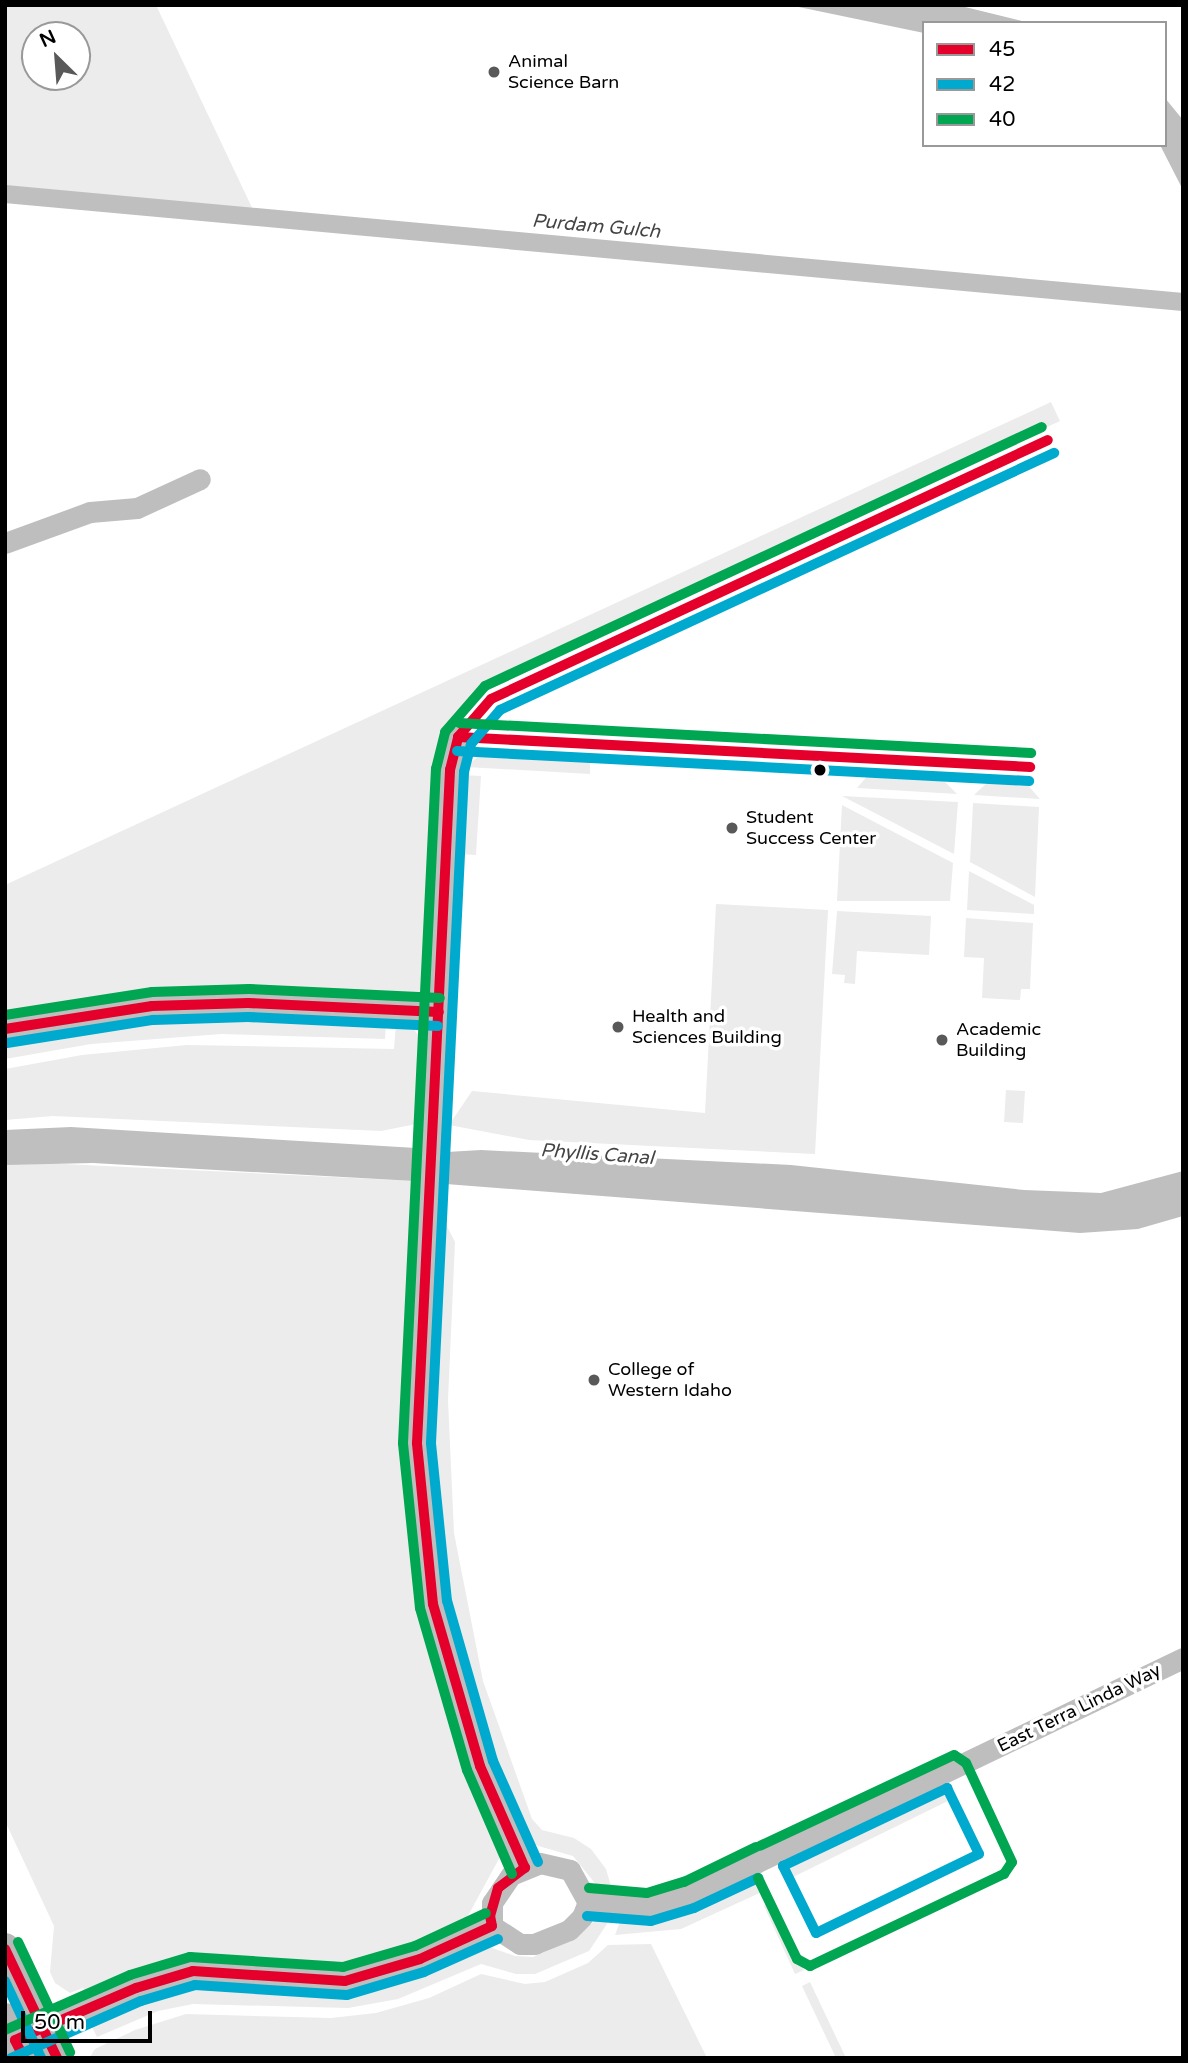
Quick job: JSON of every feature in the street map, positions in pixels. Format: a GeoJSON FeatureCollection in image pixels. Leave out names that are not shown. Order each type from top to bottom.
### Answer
{"type":"FeatureCollection","features":[{"type":"Feature","properties":{"kind":"main road"},"geometry":{"type":"LineString","coordinates":[[5,1948],[57,2058]]}},
{"type":"Feature","properties":{"kind":"main road"},"geometry":{"type":"LineString","coordinates":[[12,2040],[43,2027]]}},
{"type":"Feature","properties":{"kind":"street"},"geometry":{"type":"LineString","coordinates":[[5,543],[90,512],[137,508],[200,479]]}},
{"type":"Feature","properties":{"kind":"street"},"geometry":{"type":"LineString","coordinates":[[458,737],[450,770],[417,1443],[433,1604],[480,1766],[525,1868]]}},
{"type":"Feature","properties":{"kind":"street"},"geometry":{"type":"LineString","coordinates":[[5,1029],[152,1006],[248,1003],[439,1012]]}},
{"type":"Feature","properties":{"kind":"street","name":"East Terra Linda Way"},"geometry":{"type":"LineString","coordinates":[[588,1902],[648,1907],[689,1895],[1183,1658]]}},
{"type":"Feature","properties":{"kind":"street"},"geometry":{"type":"LineString","coordinates":[[540,1863],[570,1870],[588,1902],[583,1917],[569,1930],[535,1944],[509,1940],[492,1926],[490,1916],[498,1888],[525,1868],[540,1863]]}},
{"type":"Feature","properties":{"kind":"street"},"geometry":{"type":"LineString","coordinates":[[43,2027],[136,1988],[193,1971],[345,1981],[420,1959],[492,1926]]}},
{"type":"Feature","properties":{"kind":"shaded area"},"geometry":{"type":"Polygon","coordinates":[[[5,5],[156,5],[255,214],[5,190],[5,5]]]}},
{"type":"Feature","properties":{"kind":"shaded area"},"geometry":{"type":"Polygon","coordinates":[[[789,5],[957,5],[1022,21],[922,21],[922,33],[789,5]]]}},
{"type":"Feature","properties":{"kind":"shaded area"},"geometry":{"type":"Polygon","coordinates":[[[1167,100],[1183,120],[1183,190],[1161,147],[1167,147],[1167,100]]]}},
{"type":"Feature","properties":{"kind":"shaded area"},"geometry":{"type":"Polygon","coordinates":[[[1051,402],[1060,421],[496,683],[469,700],[450,724],[440,751],[427,985],[419,994],[408,999],[253,991],[109,1000],[5,1017],[5,885],[1051,402]]]}},
{"type":"Feature","properties":{"kind":"shaded area"},"geometry":{"type":"Polygon","coordinates":[[[483,752],[590,757],[590,774],[466,767],[483,752]]]}},
{"type":"Feature","properties":{"kind":"shaded area"},"geometry":{"type":"Polygon","coordinates":[[[869,774],[941,778],[957,794],[857,788],[869,774]]]}},
{"type":"Feature","properties":{"kind":"shaded area"},"geometry":{"type":"Polygon","coordinates":[[[463,775],[481,776],[476,855],[459,854],[463,775]]]}},
{"type":"Feature","properties":{"kind":"shaded area"},"geometry":{"type":"Polygon","coordinates":[[[990,780],[1025,782],[1040,799],[974,795],[990,780]]]}},
{"type":"Feature","properties":{"kind":"shaded area"},"geometry":{"type":"Polygon","coordinates":[[[842,796],[958,802],[954,854],[842,796]]]}},
{"type":"Feature","properties":{"kind":"shaded area"},"geometry":{"type":"Polygon","coordinates":[[[973,803],[1039,807],[1035,897],[970,862],[973,803]]]}},
{"type":"Feature","properties":{"kind":"shaded area"},"geometry":{"type":"Polygon","coordinates":[[[842,805],[953,863],[950,901],[837,901],[842,805]]]}},
{"type":"Feature","properties":{"kind":"shaded area"},"geometry":{"type":"Polygon","coordinates":[[[969,871],[1034,905],[1034,914],[967,910],[969,871]]]}},
{"type":"Feature","properties":{"kind":"shaded area"},"geometry":{"type":"Polygon","coordinates":[[[716,904],[828,910],[815,1154],[529,1140],[449,1125],[472,1091],[705,1113],[716,904]]]}},
{"type":"Feature","properties":{"kind":"shaded area"},"geometry":{"type":"Polygon","coordinates":[[[837,911],[931,916],[929,955],[857,951],[855,984],[844,983],[845,975],[832,974],[837,911]]]}},
{"type":"Feature","properties":{"kind":"shaded area"},"geometry":{"type":"Polygon","coordinates":[[[966,918],[1033,923],[1030,989],[1021,989],[1020,1000],[982,998],[984,958],[964,957],[966,918]]]}},
{"type":"Feature","properties":{"kind":"shaded area"},"geometry":{"type":"Polygon","coordinates":[[[301,1018],[386,1023],[385,1039],[221,1034],[91,1044],[5,1059],[5,1042],[76,1029],[186,1019],[301,1018]]]}},
{"type":"Feature","properties":{"kind":"shaded area"},"geometry":{"type":"Polygon","coordinates":[[[396,1023],[413,1028],[422,1040],[421,1123],[381,1131],[53,1116],[5,1120],[5,1069],[82,1055],[187,1045],[394,1049],[396,1023]]]}},
{"type":"Feature","properties":{"kind":"shaded area"},"geometry":{"type":"Polygon","coordinates":[[[1006,1090],[1025,1091],[1023,1123],[1004,1122],[1006,1090]]]}},
{"type":"Feature","properties":{"kind":"shaded area"},"geometry":{"type":"Polygon","coordinates":[[[71,1127],[416,1148],[414,1181],[93,1163],[5,1165],[5,1130],[71,1127]]]}},
{"type":"Feature","properties":{"kind":"shaded area"},"geometry":{"type":"Polygon","coordinates":[[[481,1150],[791,1165],[1024,1190],[1101,1193],[1183,1171],[1183,1216],[1138,1229],[1080,1233],[446,1184],[447,1152],[481,1150]]]}},
{"type":"Feature","properties":{"kind":"shaded area"},"geometry":{"type":"Polygon","coordinates":[[[22,1162],[414,1181],[404,1400],[414,1559],[446,1708],[500,1857],[464,1923],[404,1950],[348,1964],[211,1958],[166,1963],[87,1994],[83,1988],[70,1993],[55,1983],[50,1972],[54,1926],[5,1821],[5,1165],[22,1162]]]}},
{"type":"Feature","properties":{"kind":"shaded area"},"geometry":{"type":"Polygon","coordinates":[[[437,1206],[455,1242],[448,1400],[454,1533],[483,1681],[532,1819],[542,1830],[574,1838],[591,1849],[606,1869],[613,1893],[598,1887],[573,1856],[535,1845],[516,1826],[491,1767],[457,1654],[436,1540],[430,1470],[437,1206]]]}},
{"type":"Feature","properties":{"kind":"shaded area"},"geometry":{"type":"Polygon","coordinates":[[[938,1788],[948,1789],[954,1798],[787,1880],[783,1869],[789,1860],[938,1788]]]}},
{"type":"Feature","properties":{"kind":"shaded area"},"geometry":{"type":"Polygon","coordinates":[[[757,1881],[766,1890],[681,1929],[615,1935],[621,1919],[674,1913],[742,1882],[757,1881]]]}},
{"type":"Feature","properties":{"kind":"shaded area"},"geometry":{"type":"Polygon","coordinates":[[[770,1899],[804,1970],[795,1974],[764,1906],[770,1899]]]}},
{"type":"Feature","properties":{"kind":"shaded area"},"geometry":{"type":"Polygon","coordinates":[[[611,1918],[589,1951],[535,1974],[516,1974],[481,1964],[398,1999],[348,2008],[193,2004],[158,2011],[97,2037],[89,2021],[141,1997],[192,1985],[323,1991],[375,1985],[481,1944],[515,1956],[533,1957],[572,1940],[596,1920],[611,1918]]]}},
{"type":"Feature","properties":{"kind":"shaded area"},"geometry":{"type":"Polygon","coordinates":[[[651,1944],[707,2058],[90,2057],[95,2049],[135,2030],[186,2014],[331,2018],[376,2013],[429,1998],[481,1974],[525,1984],[545,1982],[588,1963],[608,1945],[651,1944]]]}},
{"type":"Feature","properties":{"kind":"shaded area"},"geometry":{"type":"Polygon","coordinates":[[[810,1982],[846,2058],[836,2058],[802,1986],[810,1982]]]}},
{"type":"Feature","properties":{"kind":"waterway","name":"Purdam Gulch"},"geometry":{"type":"LineString","coordinates":[[5,194],[1183,302]]}},
{"type":"Feature","properties":{"kind":"waterway","name":"Phyllis Canal"},"geometry":{"type":"LineString","coordinates":[[393,1163],[469,1167]]}},
{"type":"Feature","properties":{"kind":"transit line","name":"40"},"geometry":{"type":"LineString","coordinates":[[512,1874],[467,1770],[420,1608],[403,1443],[436,769],[445,732],[485,686],[1042,427]]}},
{"type":"Feature","properties":{"kind":"transit line","name":"45"},"geometry":{"type":"LineString","coordinates":[[24,2058],[15,2040],[136,1988],[193,1971],[345,1981],[420,1959],[492,1926],[490,1916],[498,1888],[525,1868],[480,1766],[433,1604],[417,1443],[450,770],[458,737],[491,699],[1048,440]]}},
{"type":"Feature","properties":{"kind":"transit line","name":"42"},"geometry":{"type":"LineString","coordinates":[[538,1862],[493,1761],[447,1601],[431,1443],[464,772],[471,744],[500,710],[1054,453]]}},
{"type":"Feature","properties":{"kind":"transit line","name":"40"},"geometry":{"type":"LineString","coordinates":[[459,723],[1031,753]]}},
{"type":"Feature","properties":{"kind":"transit line","name":"45"},"geometry":{"type":"LineString","coordinates":[[458,737],[1030,767]]}},
{"type":"Feature","properties":{"kind":"transit line","name":"42"},"geometry":{"type":"LineString","coordinates":[[457,751],[1029,781]]}},
{"type":"Feature","properties":{"kind":"transit line","name":"40"},"geometry":{"type":"LineString","coordinates":[[5,1015],[152,992],[249,989],[440,998]]}},
{"type":"Feature","properties":{"kind":"transit line","name":"45"},"geometry":{"type":"LineString","coordinates":[[5,1029],[152,1006],[248,1003],[439,1012]]}},
{"type":"Feature","properties":{"kind":"transit line","name":"42"},"geometry":{"type":"LineString","coordinates":[[7,1043],[153,1020],[248,1017],[438,1026]]}},
{"type":"Feature","properties":{"kind":"transit line","name":"40"},"geometry":{"type":"LineString","coordinates":[[758,1878],[797,1959],[810,1966],[1004,1874],[1012,1862],[966,1763],[954,1755],[760,1846]]}},
{"type":"Feature","properties":{"kind":"transit line","name":"42"},"geometry":{"type":"LineString","coordinates":[[947,1788],[979,1854],[816,1933],[783,1866],[947,1788]]}},
{"type":"Feature","properties":{"kind":"transit line","name":"40"},"geometry":{"type":"LineString","coordinates":[[589,1888],[647,1893],[684,1882],[756,1847]]}},
{"type":"Feature","properties":{"kind":"transit line","name":"42"},"geometry":{"type":"LineString","coordinates":[[587,1916],[651,1921],[694,1908],[758,1878]]}},
{"type":"Feature","properties":{"kind":"transit line","name":"40"},"geometry":{"type":"LineString","coordinates":[[5,2030],[130,1975],[190,1957],[343,1967],[415,1946],[486,1913]]}},
{"type":"Feature","properties":{"kind":"transit line","name":"42"},"geometry":{"type":"LineString","coordinates":[[11,2058],[141,2001],[195,1985],[347,1995],[424,1972],[498,1939]]}},
{"type":"Feature","properties":{"kind":"transit line","name":"40"},"geometry":{"type":"LineString","coordinates":[[18,1942],[70,2052]]}},
{"type":"Feature","properties":{"kind":"transit line","name":"45"},"geometry":{"type":"LineString","coordinates":[[5,1949],[57,2058]]}},
{"type":"Feature","properties":{"kind":"transit line","name":"42"},"geometry":{"type":"LineString","coordinates":[[5,1981],[41,2058]]}},
{"type":"Feature","properties":{"kind":"place","name":"Animal Science Barn"},"geometry":{"type":"Point","coordinates":[494,72]}},
{"type":"Feature","properties":{"kind":"place","name":"Student Success Center"},"geometry":{"type":"Point","coordinates":[732,828]}},
{"type":"Feature","properties":{"kind":"place","name":"Health and Sciences Building"},"geometry":{"type":"Point","coordinates":[618,1027]}},
{"type":"Feature","properties":{"kind":"place","name":"Academic Building"},"geometry":{"type":"Point","coordinates":[942,1040]}},
{"type":"Feature","properties":{"kind":"place","name":"College of Western Idaho"},"geometry":{"type":"Point","coordinates":[594,1380]}}]}
